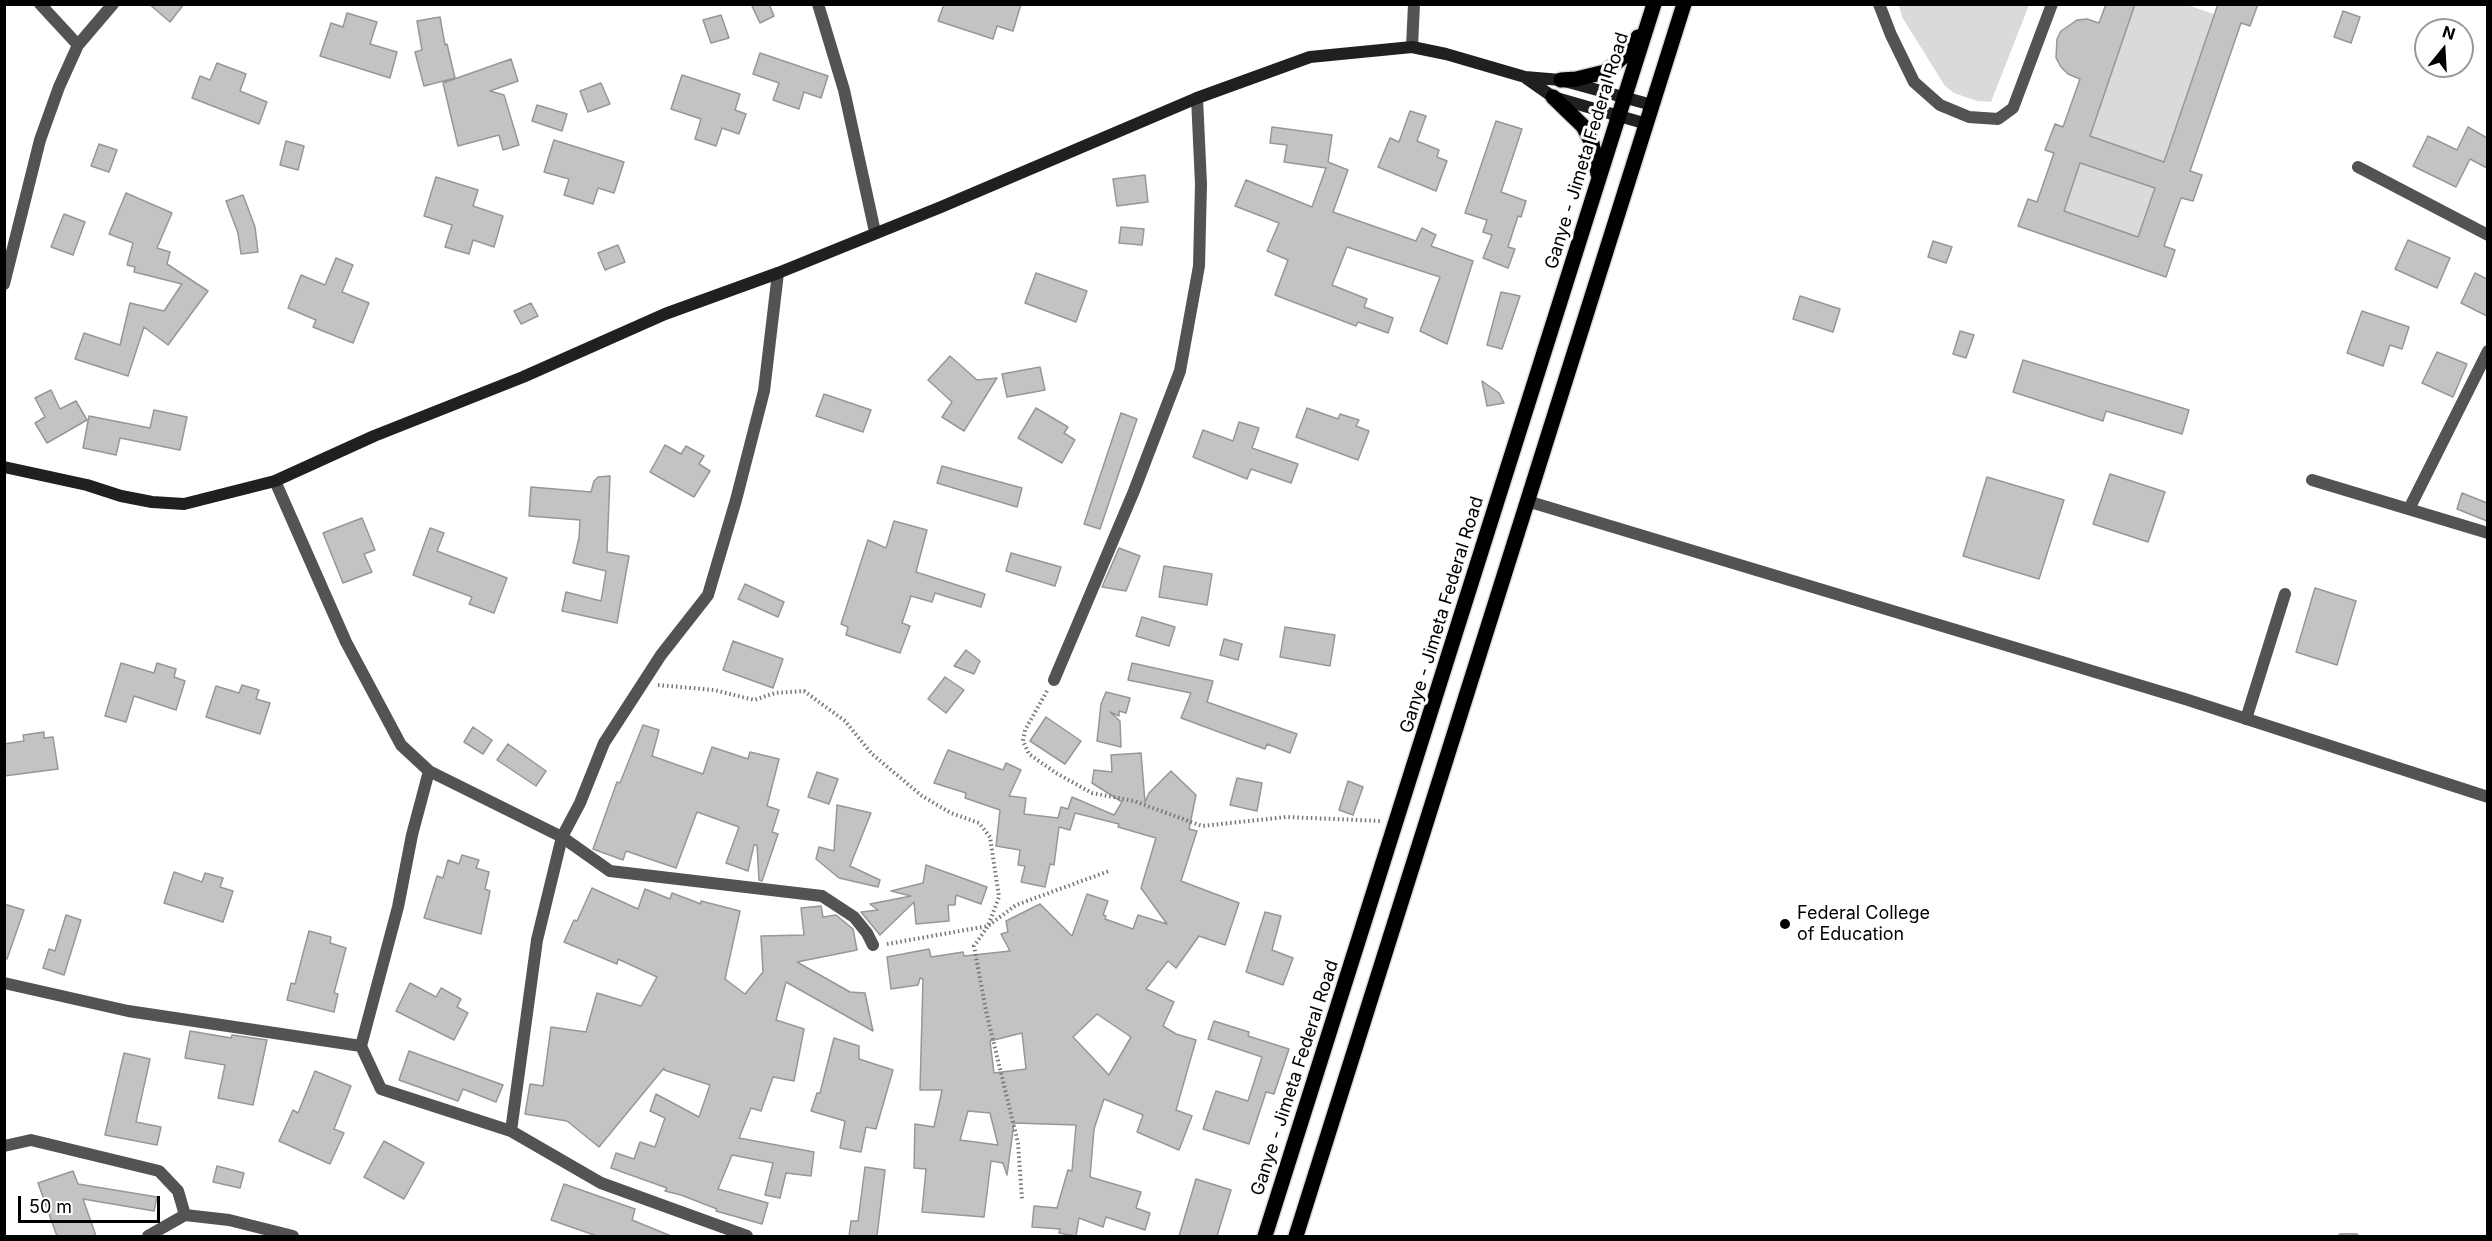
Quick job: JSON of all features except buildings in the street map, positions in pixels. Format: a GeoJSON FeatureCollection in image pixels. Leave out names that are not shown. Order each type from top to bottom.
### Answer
{"type":"FeatureCollection","features":[{"type":"Feature","properties":{"kind":"main road"},"geometry":{"type":"LineString","coordinates":[[1296,1236],[1684,4]]}},
{"type":"Feature","properties":{"kind":"main road"},"geometry":{"type":"LineString","coordinates":[[1561,80],[1594,76],[1616,64],[1630,51],[1653,8]]}},
{"type":"Feature","properties":{"kind":"main road","name":"Ganye - Jimeta Federal Road"},"geometry":{"type":"LineString","coordinates":[[1265,1236],[1653,8]]}},
{"type":"Feature","properties":{"kind":"main road"},"geometry":{"type":"LineString","coordinates":[[1552,97],[1582,126],[1592,143],[1598,181]]}},
{"type":"Feature","properties":{"kind":"main road"},"geometry":{"type":"LineString","coordinates":[[1435,700],[1462,709]]}},
{"type":"Feature","properties":{"kind":"street"},"geometry":{"type":"LineString","coordinates":[[40,4],[78,45]]}},
{"type":"Feature","properties":{"kind":"street"},"geometry":{"type":"LineString","coordinates":[[818,4],[844,90],[875,232]]}},
{"type":"Feature","properties":{"kind":"street"},"geometry":{"type":"LineString","coordinates":[[1412,47],[1414,4]]}},
{"type":"Feature","properties":{"kind":"street"},"geometry":{"type":"LineString","coordinates":[[1879,4],[1914,82],[1940,105],[1969,117],[1998,119],[2013,108],[2052,4]]}},
{"type":"Feature","properties":{"kind":"street"},"geometry":{"type":"LineString","coordinates":[[4,284],[40,140],[59,87],[78,45],[111,5]]}},
{"type":"Feature","properties":{"kind":"street"},"geometry":{"type":"LineString","coordinates":[[4,466],[121,496],[152,502],[184,504],[275,481],[374,436],[523,377],[665,314],[778,273],[941,207],[1197,98],[1310,57],[1412,47],[1446,54],[1525,77],[1561,80],[1652,105]]}},
{"type":"Feature","properties":{"kind":"street"},"geometry":{"type":"LineString","coordinates":[[1525,77],[1552,97],[1647,124]]}},
{"type":"Feature","properties":{"kind":"street"},"geometry":{"type":"LineString","coordinates":[[1054,680],[1134,491],[1180,371],[1199,266],[1201,184],[1197,98]]}},
{"type":"Feature","properties":{"kind":"street"},"geometry":{"type":"LineString","coordinates":[[2358,167],[2487,235]]}},
{"type":"Feature","properties":{"kind":"street"},"geometry":{"type":"LineString","coordinates":[[511,1131],[537,940],[562,837],[580,803],[604,743],[642,683],[708,595],[736,500],[764,391],[778,273]]}},
{"type":"Feature","properties":{"kind":"street"},"geometry":{"type":"LineString","coordinates":[[2409,509],[2487,351]]}},
{"type":"Feature","properties":{"kind":"street"},"geometry":{"type":"LineString","coordinates":[[2312,480],[2487,533]]}},
{"type":"Feature","properties":{"kind":"street"},"geometry":{"type":"LineString","coordinates":[[275,481],[346,642],[400,745],[429,771],[562,837],[610,871],[822,896],[854,917],[873,945]]}},
{"type":"Feature","properties":{"kind":"street"},"geometry":{"type":"LineString","coordinates":[[1527,501],[2246,719],[2487,797]]}},
{"type":"Feature","properties":{"kind":"street"},"geometry":{"type":"LineString","coordinates":[[2246,719],[2285,594]]}},
{"type":"Feature","properties":{"kind":"street"},"geometry":{"type":"LineString","coordinates":[[429,771],[412,835],[398,907],[361,1046],[381,1089],[511,1131],[601,1183],[747,1236]]}},
{"type":"Feature","properties":{"kind":"street"},"geometry":{"type":"LineString","coordinates":[[4,983],[128,1011],[361,1046]]}},
{"type":"Feature","properties":{"kind":"street"},"geometry":{"type":"LineString","coordinates":[[4,1146],[31,1140],[159,1171],[178,1191],[185,1215]]}},
{"type":"Feature","properties":{"kind":"street"},"geometry":{"type":"LineString","coordinates":[[148,1236],[185,1215],[229,1220],[293,1236]]}},
{"type":"Feature","properties":{"kind":"path"},"geometry":{"type":"LineString","coordinates":[[1054,680],[1024,730],[1023,741],[1029,754],[1056,773],[1092,793],[1134,801],[1202,826],[1286,817],[1397,822]]}},
{"type":"Feature","properties":{"kind":"path"},"geometry":{"type":"LineString","coordinates":[[642,683],[714,690],[754,700],[775,693],[804,691],[845,721],[872,754],[922,796],[951,813],[979,823],[990,837],[999,897],[988,926],[974,946],[986,1011],[1018,1143],[1022,1199]]}},
{"type":"Feature","properties":{"kind":"path"},"geometry":{"type":"LineString","coordinates":[[873,945],[903,942],[988,926],[1016,905],[1109,871]]}},
{"type":"Feature","properties":{"kind":"shaded area"},"geometry":{"type":"Polygon","coordinates":[[[1899,5],[2029,5],[1991,102],[1977,101],[1954,93],[1945,86],[1902,17],[1899,5]]]}},
{"type":"Feature","properties":{"kind":"shaded area"},"geometry":{"type":"Polygon","coordinates":[[[2135,5],[2187,5],[2214,14],[2164,162],[2090,136],[2135,5]]]}},
{"type":"Feature","properties":{"kind":"shaded area"},"geometry":{"type":"Polygon","coordinates":[[[2080,163],[2155,188],[2138,237],[2064,211],[2080,163]]]}},
{"type":"Feature","properties":{"kind":"waterway"},"geometry":{"type":"LineString","coordinates":[[2341,1236],[2356,1236]]}},
{"type":"Feature","properties":{"kind":"place","name":"Federal College of Education"},"geometry":{"type":"Point","coordinates":[1785,924]}}]}
